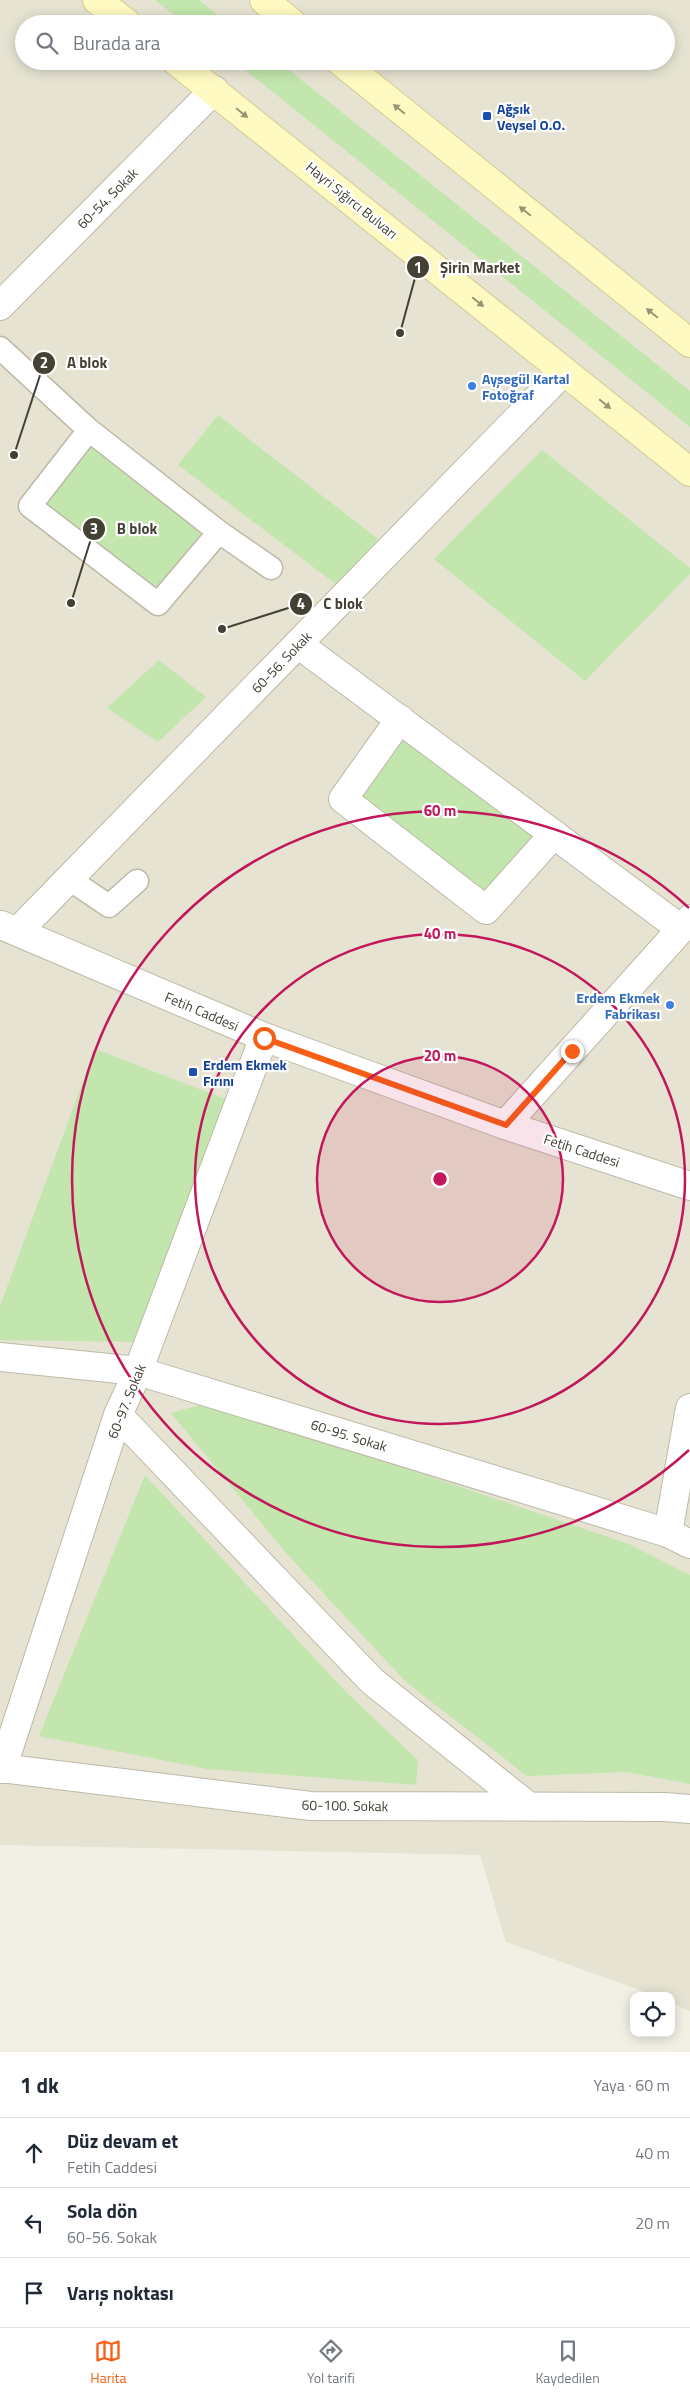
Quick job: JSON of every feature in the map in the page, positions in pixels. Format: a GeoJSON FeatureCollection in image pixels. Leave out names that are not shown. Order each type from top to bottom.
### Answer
{"type":"FeatureCollection","features":[{"type":"Feature","properties":{"kind":"street"},"geometry":{"type":"LineString","coordinates":[[97,0],[116,15]]}},
{"type":"Feature","properties":{"kind":"street"},"geometry":{"type":"LineString","coordinates":[[264,0],[282,15]]}},
{"type":"Feature","properties":{"kind":"street","name":"Hayri Sığırcı Bulvarı"},"geometry":{"type":"LineString","coordinates":[[188,70],[690,472]]}},
{"type":"Feature","properties":{"kind":"street"},"geometry":{"type":"LineString","coordinates":[[351,70],[690,343]]}},
{"type":"Feature","properties":{"kind":"street","name":"60-54. Sokak"},"geometry":{"type":"LineString","coordinates":[[0,306],[214,90]]}},
{"type":"Feature","properties":{"kind":"street","name":"60-56. Sokak"},"geometry":{"type":"LineString","coordinates":[[9,928],[69,879],[564,371]]}},
{"type":"Feature","properties":{"kind":"street"},"geometry":{"type":"LineString","coordinates":[[298,644],[554,834],[685,924],[506,1125]]}},
{"type":"Feature","properties":{"kind":"street"},"geometry":{"type":"LineString","coordinates":[[400,719],[343,799],[486,910],[554,834]]}},
{"type":"Feature","properties":{"kind":"street","name":"Fetih Caddesi"},"geometry":{"type":"LineString","coordinates":[[9,928],[264,1038],[506,1125],[690,1186]]}},
{"type":"Feature","properties":{"kind":"street","name":"60-97. Sokak"},"geometry":{"type":"LineString","coordinates":[[1,1768],[118,1415],[138,1371],[264,1038]]}},
{"type":"Feature","properties":{"kind":"street","name":"60-95. Sokak"},"geometry":{"type":"LineString","coordinates":[[0,1357],[138,1371],[679,1538]]}},
{"type":"Feature","properties":{"kind":"street"},"geometry":{"type":"LineString","coordinates":[[679,1538],[690,1408]]}},
{"type":"Feature","properties":{"kind":"street"},"geometry":{"type":"LineString","coordinates":[[118,1415],[372,1681],[528,1806]]}},
{"type":"Feature","properties":{"kind":"street","name":"60-100. Sokak"},"geometry":{"type":"LineString","coordinates":[[1,1768],[311,1806],[665,1806],[690,1809]]}},
{"type":"Feature","properties":{"kind":"lane"},"geometry":{"type":"LineString","coordinates":[[0,348],[89,430],[219,532],[271,568]]}},
{"type":"Feature","properties":{"kind":"lane"},"geometry":{"type":"LineString","coordinates":[[89,430],[30,506],[158,604],[219,532]]}},
{"type":"Feature","properties":{"kind":"lane"},"geometry":{"type":"LineString","coordinates":[[69,879],[109,906],[138,881]]}},
{"type":"Feature","properties":{"kind":"shaded area"},"geometry":{"type":"Polygon","coordinates":[[[0,0],[690,0],[690,2011],[675,2005],[675,1992],[645,1992],[506,1942],[480,1855],[0,1845],[0,0]]]}},
{"type":"Feature","properties":{"kind":"green space"},"geometry":{"type":"Polygon","coordinates":[[[155,0],[199,0],[218,15],[174,15],[155,0]]]}},
{"type":"Feature","properties":{"kind":"green space"},"geometry":{"type":"Polygon","coordinates":[[[245,70],[289,70],[690,391],[690,427],[245,70]]]}},
{"type":"Feature","properties":{"kind":"green space"},"geometry":{"type":"Polygon","coordinates":[[[218,415],[378,539],[337,585],[178,465],[218,415]]]}},
{"type":"Feature","properties":{"kind":"green space"},"geometry":{"type":"Polygon","coordinates":[[[87,438],[211,534],[153,597],[37,504],[87,438]]]}},
{"type":"Feature","properties":{"kind":"green space"},"geometry":{"type":"Polygon","coordinates":[[[542,450],[690,568],[690,574],[585,681],[434,559],[542,450]]]}},
{"type":"Feature","properties":{"kind":"green space"},"geometry":{"type":"Polygon","coordinates":[[[159,660],[206,697],[158,742],[107,708],[159,660]]]}},
{"type":"Feature","properties":{"kind":"green space"},"geometry":{"type":"Polygon","coordinates":[[[402,732],[543,837],[482,899],[360,800],[402,732]]]}},
{"type":"Feature","properties":{"kind":"green space"},"geometry":{"type":"Polygon","coordinates":[[[95,1049],[228,1100],[133,1342],[0,1340],[0,1306],[95,1049]]]}},
{"type":"Feature","properties":{"kind":"green space"},"geometry":{"type":"Polygon","coordinates":[[[210,1402],[629,1544],[690,1575],[690,1784],[627,1772],[527,1776],[406,1682],[286,1553],[171,1413],[210,1402]]]}},
{"type":"Feature","properties":{"kind":"green space"},"geometry":{"type":"Polygon","coordinates":[[[145,1475],[345,1691],[418,1760],[416,1785],[207,1769],[39,1736],[145,1475]]]}},
{"type":"Feature","properties":{"kind":"place","name":"Ağşık Veysel O.O."},"geometry":{"type":"Point","coordinates":[487,116]}},
{"type":"Feature","properties":{"kind":"place","name":"Şirin Market"},"geometry":{"type":"Point","coordinates":[400,333]}},
{"type":"Feature","properties":{"kind":"place","name":"Ayşegül Kartal Fotoğraf"},"geometry":{"type":"Point","coordinates":[472,386]}},
{"type":"Feature","properties":{"kind":"place","name":"A blok"},"geometry":{"type":"Point","coordinates":[14,455]}},
{"type":"Feature","properties":{"kind":"place","name":"B blok"},"geometry":{"type":"Point","coordinates":[71,603]}},
{"type":"Feature","properties":{"kind":"place","name":"C blok"},"geometry":{"type":"Point","coordinates":[222,629]}},
{"type":"Feature","properties":{"kind":"place","name":"Erdem Ekmek Fabrikası"},"geometry":{"type":"Point","coordinates":[670,1005]}},
{"type":"Feature","properties":{"kind":"place","name":"Erdem Ekmek Fırını"},"geometry":{"type":"Point","coordinates":[193,1072]}},
{"type":"Feature","properties":{"kind":"route"},"geometry":{"type":"LineString","coordinates":[[264,1038],[506,1125],[572,1051]]}}]}
